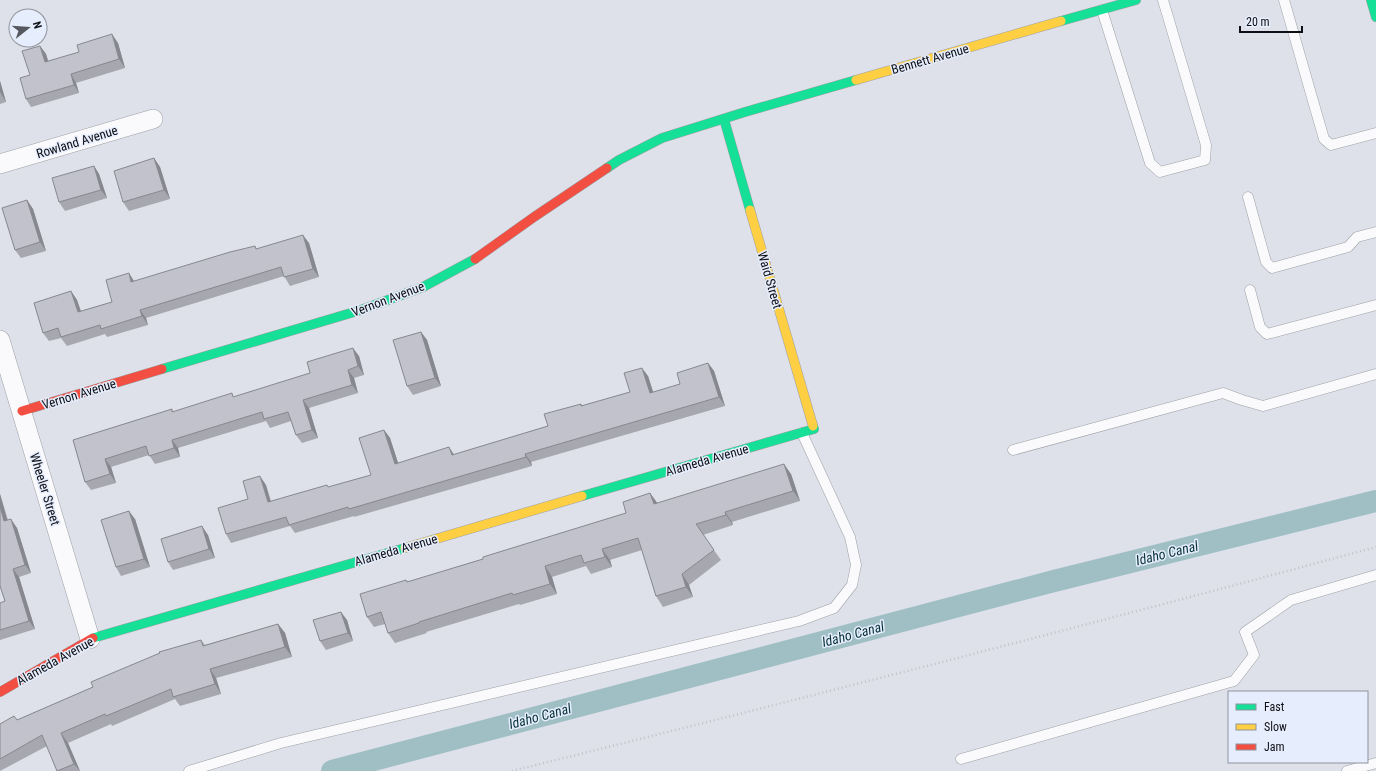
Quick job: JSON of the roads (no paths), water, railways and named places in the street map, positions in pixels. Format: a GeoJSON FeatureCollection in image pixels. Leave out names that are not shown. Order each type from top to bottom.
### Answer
{"type":"FeatureCollection","features":[{"type":"Feature","properties":{"kind":"street","name":"Bennett Avenue"},"geometry":{"type":"LineString","coordinates":[[724,119],[1136,0]]}},
{"type":"Feature","properties":{"kind":"street"},"geometry":{"type":"LineString","coordinates":[[1371,0],[1376,17]]}},
{"type":"Feature","properties":{"kind":"street","name":"Rowland Avenue"},"geometry":{"type":"LineString","coordinates":[[0,164],[153,119]]}},
{"type":"Feature","properties":{"kind":"street","name":"Vernon Avenue"},"geometry":{"type":"LineString","coordinates":[[22,411],[361,310],[423,287],[477,258],[534,217],[619,160],[662,138],[724,119]]}},
{"type":"Feature","properties":{"kind":"street","name":"Waid Street"},"geometry":{"type":"LineString","coordinates":[[724,119],[814,429],[802,433]]}},
{"type":"Feature","properties":{"kind":"street","name":"Wheeler Street"},"geometry":{"type":"LineString","coordinates":[[0,340],[90,639]]}},
{"type":"Feature","properties":{"kind":"street","name":"Alameda Avenue"},"geometry":{"type":"LineString","coordinates":[[0,692],[90,639],[802,433]]}},
{"type":"Feature","properties":{"kind":"lane"},"geometry":{"type":"LineString","coordinates":[[1102,10],[1150,163],[1160,172],[1205,160],[1206,145],[1163,0]]}},
{"type":"Feature","properties":{"kind":"lane"},"geometry":{"type":"LineString","coordinates":[[1284,0],[1324,139],[1331,145],[1376,133]]}},
{"type":"Feature","properties":{"kind":"lane"},"geometry":{"type":"LineString","coordinates":[[1248,197],[1266,262],[1272,268],[1348,247],[1357,237],[1376,232]]}},
{"type":"Feature","properties":{"kind":"lane"},"geometry":{"type":"LineString","coordinates":[[1250,290],[1260,327],[1267,334],[1376,305]]}},
{"type":"Feature","properties":{"kind":"lane"},"geometry":{"type":"LineString","coordinates":[[1013,450],[1223,393],[1263,406],[1376,374]]}},
{"type":"Feature","properties":{"kind":"lane"},"geometry":{"type":"LineString","coordinates":[[189,771],[281,743],[799,621],[834,608],[852,585],[856,565],[850,537],[802,433]]}},
{"type":"Feature","properties":{"kind":"lane"},"geometry":{"type":"LineString","coordinates":[[961,759],[1234,681],[1254,655],[1245,632],[1291,600],[1376,575]]}},
{"type":"Feature","properties":{"kind":"lane"},"geometry":{"type":"LineString","coordinates":[[1346,771],[1376,763]]}},
{"type":"Feature","properties":{"kind":"waterway","name":"Idaho Canal"},"geometry":{"type":"LineString","coordinates":[[332,771],[1054,581],[1376,501]]}}]}
